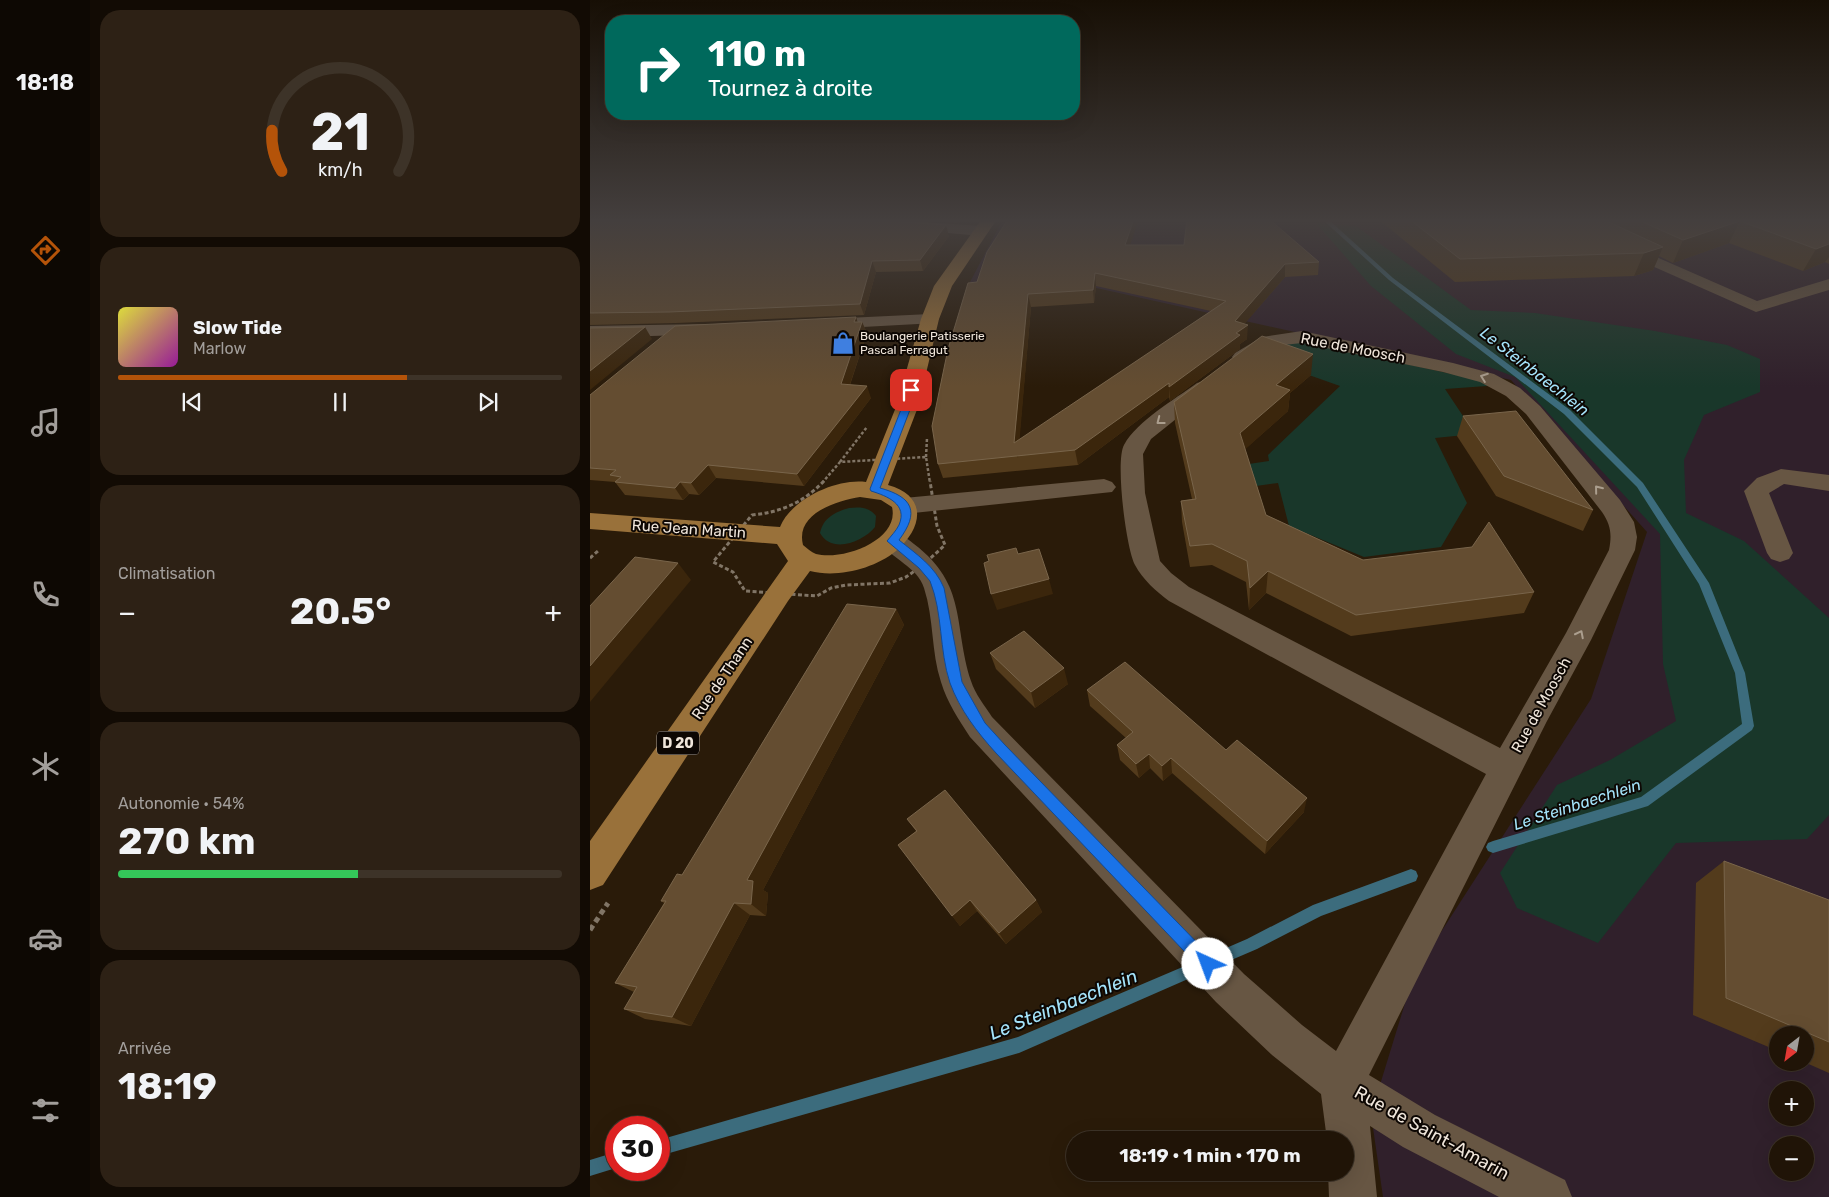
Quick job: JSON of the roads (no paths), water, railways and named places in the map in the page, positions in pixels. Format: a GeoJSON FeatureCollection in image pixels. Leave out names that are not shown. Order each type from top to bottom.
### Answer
{"type":"FeatureCollection","features":[{"type":"Feature","properties":{"kind":"main road"},"geometry":{"type":"LineString","coordinates":[[875,489],[906,407],[930,319],[943,286],[951,275]]}},
{"type":"Feature","properties":{"kind":"main road"},"geometry":{"type":"LineString","coordinates":[[875,489],[893,495],[904,506],[906,515],[904,527],[892,541],[873,554],[843,563],[821,564],[804,559],[792,549],[789,536],[797,518],[816,502],[843,492],[875,489]]}},
{"type":"Feature","properties":{"kind":"main road","name":"Rue Jean Martin"},"geometry":{"type":"LineString","coordinates":[[590,522],[789,536]]}},
{"type":"Feature","properties":{"kind":"main road","name":"Rue de Thann"},"geometry":{"type":"LineString","coordinates":[[590,872],[778,594],[804,559]]}},
{"type":"Feature","properties":{"kind":"street"},"geometry":{"type":"LineString","coordinates":[[1683,275],[1756,307],[1829,284]]}},
{"type":"Feature","properties":{"kind":"street"},"geometry":{"type":"LineString","coordinates":[[806,325],[930,319]]}},
{"type":"Feature","properties":{"kind":"street"},"geometry":{"type":"LineString","coordinates":[[590,332],[719,330]]}},
{"type":"Feature","properties":{"kind":"street"},"geometry":{"type":"LineString","coordinates":[[658,348],[676,331]]}},
{"type":"Feature","properties":{"kind":"street","name":"Rue de Moosch"},"geometry":{"type":"LineString","coordinates":[[1342,1083],[1506,768],[1586,623],[1618,557],[1624,537],[1622,522],[1611,506],[1524,401],[1501,385],[1470,373],[1316,338],[1290,338],[1269,341],[1258,346],[1143,434],[1136,443],[1132,453],[1133,484],[1147,563],[1164,584],[1506,768]]}},
{"type":"Feature","properties":{"kind":"street"},"geometry":{"type":"LineString","coordinates":[[1780,553],[1756,492],[1765,483],[1781,476],[1829,483]]}},
{"type":"Feature","properties":{"kind":"street"},"geometry":{"type":"LineString","coordinates":[[904,506],[1104,487]]}},
{"type":"Feature","properties":{"kind":"street","name":"Rue de Saint-Amarin"},"geometry":{"type":"LineString","coordinates":[[892,541],[932,574],[938,588],[956,682],[967,705],[981,727],[1230,988],[1287,1040],[1342,1083],[1419,1130],[1548,1197]]}},
{"type":"Feature","properties":{"kind":"street"},"geometry":{"type":"LineString","coordinates":[[1342,1083],[1350,1144],[1353,1197]]}},
{"type":"Feature","properties":{"kind":"waterway","name":"Le Steinbaechlein"},"geometry":{"type":"LineString","coordinates":[[1386,275],[1567,412],[1640,485],[1704,583],[1740,673],[1748,726],[1644,802],[1493,847]]}},
{"type":"Feature","properties":{"kind":"waterway","name":"Le Steinbaechlein"},"geometry":{"type":"LineString","coordinates":[[1215,960],[1252,944],[1318,910],[1411,876]]}},
{"type":"Feature","properties":{"kind":"waterway","name":"Le Steinbaechlein"},"geometry":{"type":"LineString","coordinates":[[670,1145],[1019,1045],[1199,967]]}},
{"type":"Feature","properties":{"kind":"waterway","name":"Le Steinbaechlein"},"geometry":{"type":"LineString","coordinates":[[590,1168],[605,1163]]}},
{"type":"Feature","properties":{"kind":"place","name":"Boulangerie Patisserie Pascal Ferragut"},"geometry":{"type":"Point","coordinates":[843,343]}}]}
